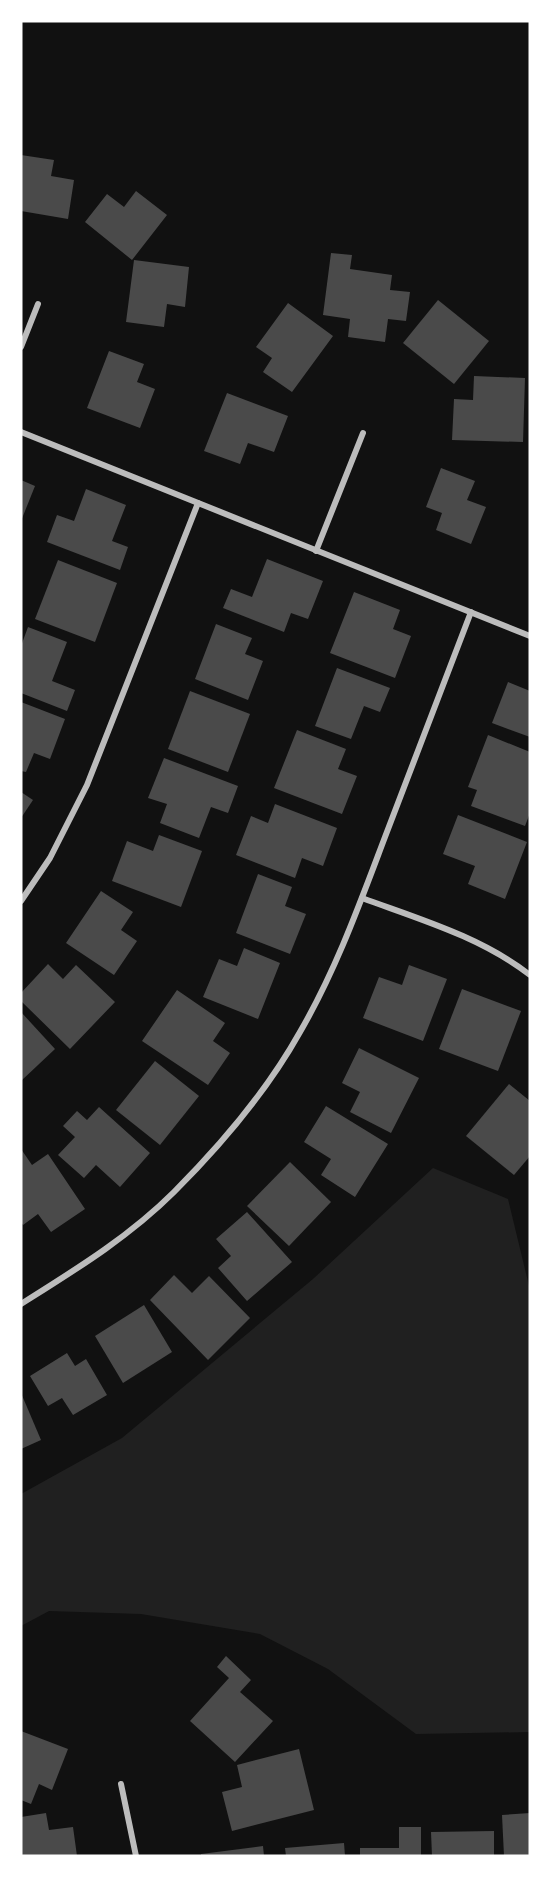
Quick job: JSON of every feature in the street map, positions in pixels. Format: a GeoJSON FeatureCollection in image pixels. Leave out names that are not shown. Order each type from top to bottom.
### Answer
{"type":"FeatureCollection","features":[{"type":"Feature","properties":{"kind":"street"},"geometry":{"type":"LineString","coordinates":[[21,347],[38,304]]}},
{"type":"Feature","properties":{"kind":"street"},"geometry":{"type":"LineString","coordinates":[[21,432],[530,636]]}},
{"type":"Feature","properties":{"kind":"street"},"geometry":{"type":"LineString","coordinates":[[316,551],[363,433]]}},
{"type":"Feature","properties":{"kind":"street"},"geometry":{"type":"LineString","coordinates":[[21,901],[50,858],[87,785],[198,503]]}},
{"type":"Feature","properties":{"kind":"street"},"geometry":{"type":"LineString","coordinates":[[21,1304],[85,1264],[126,1234],[173,1193],[225,1137],[258,1097],[299,1034],[324,989],[362,898],[471,612]]}},
{"type":"Feature","properties":{"kind":"street"},"geometry":{"type":"LineString","coordinates":[[362,898],[461,935],[498,953],[530,975]]}},
{"type":"Feature","properties":{"kind":"street"},"geometry":{"type":"LineString","coordinates":[[121,1784],[136,1856]]}},
{"type":"Feature","properties":{"kind":"shaded area"},"geometry":{"type":"Polygon","coordinates":[[[433,1168],[508,1199],[530,1290],[530,1732],[416,1734],[328,1669],[260,1634],[141,1614],[49,1611],[21,1626],[21,1494],[122,1438],[313,1279],[433,1168]]]}},
{"type":"Feature","properties":{"kind":"building"},"geometry":{"type":"Polygon","coordinates":[[[21,155],[54,160],[51,176],[74,180],[68,219],[21,211],[21,155]]]}},
{"type":"Feature","properties":{"kind":"building"},"geometry":{"type":"Polygon","coordinates":[[[136,191],[167,215],[132,260],[85,222],[107,194],[124,207],[136,191]]]}},
{"type":"Feature","properties":{"kind":"building"},"geometry":{"type":"Polygon","coordinates":[[[331,253],[352,255],[350,269],[392,275],[390,290],[410,292],[406,321],[388,319],[385,342],[348,337],[350,319],[323,315],[331,253]]]}},
{"type":"Feature","properties":{"kind":"building"},"geometry":{"type":"Polygon","coordinates":[[[134,260],[189,267],[185,307],[167,304],[164,327],[126,322],[134,260]]]}},
{"type":"Feature","properties":{"kind":"building"},"geometry":{"type":"Polygon","coordinates":[[[438,300],[489,341],[454,384],[403,343],[438,300]]]}},
{"type":"Feature","properties":{"kind":"building"},"geometry":{"type":"Polygon","coordinates":[[[288,303],[333,336],[292,392],[263,372],[272,358],[256,347],[288,303]]]}},
{"type":"Feature","properties":{"kind":"building"},"geometry":{"type":"Polygon","coordinates":[[[109,351],[144,364],[137,382],[155,389],[140,428],[87,408],[109,351]]]}},
{"type":"Feature","properties":{"kind":"building"},"geometry":{"type":"Polygon","coordinates":[[[474,376],[525,378],[523,442],[452,440],[454,399],[473,400],[474,376]]]}},
{"type":"Feature","properties":{"kind":"building"},"geometry":{"type":"Polygon","coordinates":[[[227,393],[288,416],[274,452],[248,443],[240,464],[204,451],[227,393]]]}},
{"type":"Feature","properties":{"kind":"building"},"geometry":{"type":"Polygon","coordinates":[[[441,468],[475,481],[467,500],[486,507],[471,544],[436,530],[442,513],[426,507],[441,468]]]}},
{"type":"Feature","properties":{"kind":"building"},"geometry":{"type":"Polygon","coordinates":[[[21,480],[35,486],[21,521],[21,480]]]}},
{"type":"Feature","properties":{"kind":"building"},"geometry":{"type":"Polygon","coordinates":[[[86,489],[126,505],[112,541],[128,547],[120,570],[47,542],[57,515],[74,521],[86,489]]]}},
{"type":"Feature","properties":{"kind":"building"},"geometry":{"type":"Polygon","coordinates":[[[267,559],[323,581],[308,619],[291,613],[284,632],[223,608],[231,589],[252,597],[267,559]]]}},
{"type":"Feature","properties":{"kind":"building"},"geometry":{"type":"Polygon","coordinates":[[[58,560],[117,583],[95,642],[35,619],[58,560]]]}},
{"type":"Feature","properties":{"kind":"building"},"geometry":{"type":"Polygon","coordinates":[[[354,592],[400,610],[393,629],[411,636],[395,678],[330,653],[354,592]]]}},
{"type":"Feature","properties":{"kind":"building"},"geometry":{"type":"Polygon","coordinates":[[[216,624],[252,638],[245,654],[263,661],[248,700],[195,679],[216,624]]]}},
{"type":"Feature","properties":{"kind":"building"},"geometry":{"type":"Polygon","coordinates":[[[28,627],[67,642],[52,681],[75,690],[67,711],[21,693],[21,646],[28,627]]]}},
{"type":"Feature","properties":{"kind":"building"},"geometry":{"type":"Polygon","coordinates":[[[337,668],[390,688],[380,712],[364,706],[351,739],[315,726],[337,668]]]}},
{"type":"Feature","properties":{"kind":"building"},"geometry":{"type":"Polygon","coordinates":[[[508,682],[530,691],[530,737],[492,723],[508,682]]]}},
{"type":"Feature","properties":{"kind":"building"},"geometry":{"type":"Polygon","coordinates":[[[190,691],[250,714],[228,772],[168,749],[190,691]]]}},
{"type":"Feature","properties":{"kind":"building"},"geometry":{"type":"Polygon","coordinates":[[[21,702],[65,719],[50,759],[34,753],[26,772],[21,771],[21,702]]]}},
{"type":"Feature","properties":{"kind":"building"},"geometry":{"type":"Polygon","coordinates":[[[297,730],[346,749],[338,769],[357,776],[342,814],[274,788],[297,730]]]}},
{"type":"Feature","properties":{"kind":"building"},"geometry":{"type":"Polygon","coordinates":[[[488,735],[530,752],[530,813],[525,826],[471,806],[477,790],[468,787],[488,735]]]}},
{"type":"Feature","properties":{"kind":"building"},"geometry":{"type":"Polygon","coordinates":[[[164,758],[238,786],[228,813],[211,807],[199,838],[160,823],[167,804],[148,798],[164,758]]]}},
{"type":"Feature","properties":{"kind":"building"},"geometry":{"type":"Polygon","coordinates":[[[21,792],[33,800],[21,818],[21,792]]]}},
{"type":"Feature","properties":{"kind":"building"},"geometry":{"type":"Polygon","coordinates":[[[275,804],[337,828],[323,866],[302,858],[295,878],[236,855],[251,816],[268,823],[275,804]]]}},
{"type":"Feature","properties":{"kind":"building"},"geometry":{"type":"Polygon","coordinates":[[[458,815],[527,842],[505,899],[468,884],[475,866],[443,854],[458,815]]]}},
{"type":"Feature","properties":{"kind":"building"},"geometry":{"type":"Polygon","coordinates":[[[159,835],[202,851],[181,907],[112,881],[127,841],[153,851],[159,835]]]}},
{"type":"Feature","properties":{"kind":"building"},"geometry":{"type":"Polygon","coordinates":[[[258,874],[292,887],[285,906],[306,914],[290,954],[236,933],[258,874]]]}},
{"type":"Feature","properties":{"kind":"building"},"geometry":{"type":"Polygon","coordinates":[[[101,891],[133,912],[121,930],[137,941],[114,975],[66,943],[101,891]]]}},
{"type":"Feature","properties":{"kind":"building"},"geometry":{"type":"Polygon","coordinates":[[[244,948],[280,963],[258,1019],[203,997],[219,959],[237,966],[244,948]]]}},
{"type":"Feature","properties":{"kind":"building"},"geometry":{"type":"Polygon","coordinates":[[[48,964],[63,979],[76,965],[115,1002],[70,1049],[21,1001],[21,993],[48,964]]]}},
{"type":"Feature","properties":{"kind":"building"},"geometry":{"type":"Polygon","coordinates":[[[409,965],[447,979],[423,1041],[363,1018],[379,977],[402,985],[409,965]]]}},
{"type":"Feature","properties":{"kind":"building"},"geometry":{"type":"Polygon","coordinates":[[[462,989],[521,1011],[498,1071],[439,1049],[462,989]]]}},
{"type":"Feature","properties":{"kind":"building"},"geometry":{"type":"Polygon","coordinates":[[[177,990],[225,1023],[213,1041],[230,1053],[208,1085],[142,1041],[177,990]]]}},
{"type":"Feature","properties":{"kind":"building"},"geometry":{"type":"Polygon","coordinates":[[[21,1012],[55,1049],[21,1081],[21,1012]]]}},
{"type":"Feature","properties":{"kind":"building"},"geometry":{"type":"Polygon","coordinates":[[[359,1048],[419,1078],[391,1133],[350,1112],[360,1092],[342,1083],[359,1048]]]}},
{"type":"Feature","properties":{"kind":"building"},"geometry":{"type":"Polygon","coordinates":[[[155,1061],[199,1096],[160,1145],[116,1110],[155,1061]]]}},
{"type":"Feature","properties":{"kind":"building"},"geometry":{"type":"Polygon","coordinates":[[[509,1084],[530,1101],[530,1156],[514,1175],[466,1136],[509,1084]]]}},
{"type":"Feature","properties":{"kind":"building"},"geometry":{"type":"Polygon","coordinates":[[[326,1106],[388,1144],[355,1197],[321,1175],[331,1159],[304,1142],[326,1106]]]}},
{"type":"Feature","properties":{"kind":"building"},"geometry":{"type":"Polygon","coordinates":[[[99,1107],[150,1153],[120,1187],[96,1165],[84,1178],[58,1155],[75,1137],[63,1126],[77,1111],[87,1120],[99,1107]]]}},
{"type":"Feature","properties":{"kind":"building"},"geometry":{"type":"Polygon","coordinates":[[[21,1149],[32,1165],[48,1154],[85,1209],[51,1232],[38,1214],[23,1225],[21,1222],[21,1149]]]}},
{"type":"Feature","properties":{"kind":"building"},"geometry":{"type":"Polygon","coordinates":[[[290,1162],[331,1202],[289,1246],[247,1206],[290,1162]]]}},
{"type":"Feature","properties":{"kind":"building"},"geometry":{"type":"Polygon","coordinates":[[[247,1212],[292,1262],[247,1301],[218,1268],[231,1256],[216,1239],[247,1212]]]}},
{"type":"Feature","properties":{"kind":"building"},"geometry":{"type":"Polygon","coordinates":[[[174,1275],[192,1293],[209,1276],[250,1318],[208,1360],[150,1300],[174,1275]]]}},
{"type":"Feature","properties":{"kind":"building"},"geometry":{"type":"Polygon","coordinates":[[[144,1305],[172,1352],[123,1383],[95,1336],[144,1305]]]}},
{"type":"Feature","properties":{"kind":"building"},"geometry":{"type":"Polygon","coordinates":[[[67,1353],[75,1366],[86,1359],[107,1395],[73,1415],[62,1398],[48,1406],[30,1376],[67,1353]]]}},
{"type":"Feature","properties":{"kind":"building"},"geometry":{"type":"Polygon","coordinates":[[[21,1393],[41,1440],[21,1449],[21,1393]]]}},
{"type":"Feature","properties":{"kind":"building"},"geometry":{"type":"Polygon","coordinates":[[[226,1656],[251,1680],[240,1692],[273,1721],[235,1762],[190,1721],[229,1678],[217,1667],[226,1656]]]}},
{"type":"Feature","properties":{"kind":"building"},"geometry":{"type":"Polygon","coordinates":[[[21,1731],[68,1749],[52,1790],[39,1784],[31,1804],[21,1800],[21,1731]]]}},
{"type":"Feature","properties":{"kind":"building"},"geometry":{"type":"Polygon","coordinates":[[[299,1749],[314,1810],[232,1831],[222,1792],[242,1787],[237,1765],[299,1749]]]}},
{"type":"Feature","properties":{"kind":"building"},"geometry":{"type":"Polygon","coordinates":[[[46,1813],[49,1830],[73,1827],[77,1856],[21,1856],[21,1817],[46,1813]]]}},
{"type":"Feature","properties":{"kind":"building"},"geometry":{"type":"Polygon","coordinates":[[[530,1813],[530,1856],[504,1856],[502,1815],[530,1813]]]}},
{"type":"Feature","properties":{"kind":"building"},"geometry":{"type":"Polygon","coordinates":[[[399,1827],[421,1827],[421,1856],[360,1856],[360,1848],[399,1848],[399,1827]]]}},
{"type":"Feature","properties":{"kind":"building"},"geometry":{"type":"Polygon","coordinates":[[[494,1831],[494,1856],[432,1856],[431,1832],[494,1831]]]}},
{"type":"Feature","properties":{"kind":"building"},"geometry":{"type":"Polygon","coordinates":[[[344,1843],[345,1856],[286,1856],[285,1848],[344,1843]]]}},
{"type":"Feature","properties":{"kind":"building"},"geometry":{"type":"Polygon","coordinates":[[[263,1846],[264,1856],[201,1856],[201,1854],[263,1846]]]}}]}
